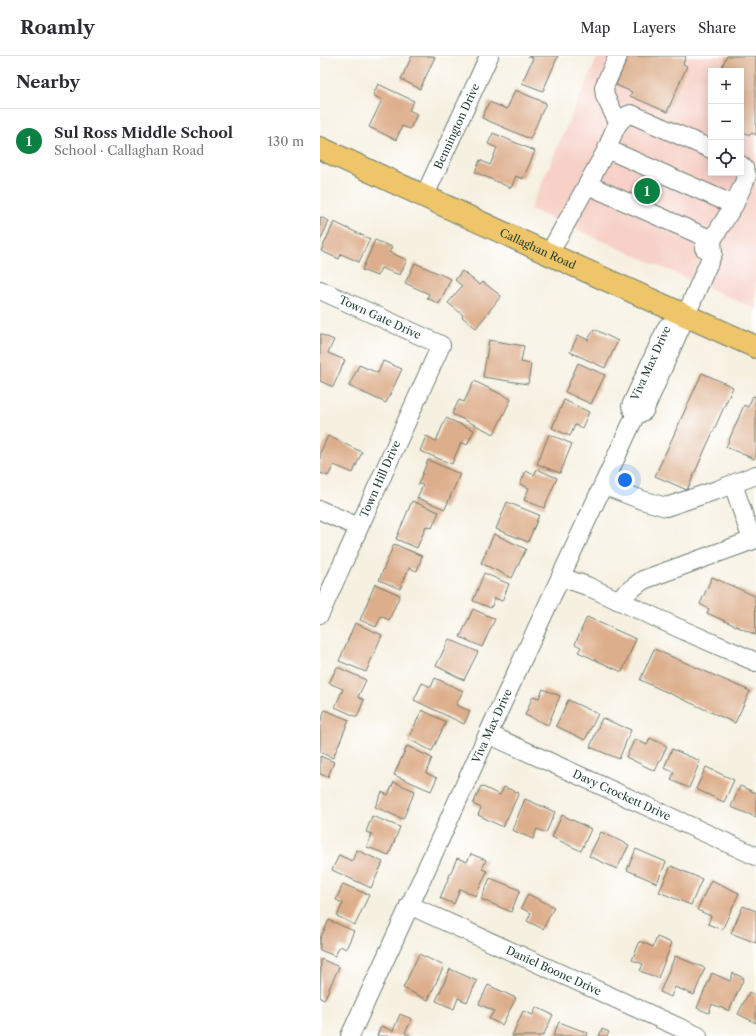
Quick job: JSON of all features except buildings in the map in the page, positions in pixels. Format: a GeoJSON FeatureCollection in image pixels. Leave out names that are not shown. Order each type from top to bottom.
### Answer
{"type":"FeatureCollection","features":[{"type":"Feature","properties":{"kind":"main road","name":"Callaghan Road"},"geometry":{"type":"LineString","coordinates":[[320,148],[424,197],[756,347]]}},
{"type":"Feature","properties":{"kind":"street","name":"Bennington Drive"},"geometry":{"type":"LineString","coordinates":[[424,197],[488,56]]}},
{"type":"Feature","properties":{"kind":"street"},"geometry":{"type":"LineString","coordinates":[[618,56],[604,87],[605,96],[618,122]]}},
{"type":"Feature","properties":{"kind":"street"},"geometry":{"type":"LineString","coordinates":[[549,254],[607,149],[618,122],[625,116],[631,114],[708,148]]}},
{"type":"Feature","properties":{"kind":"street"},"geometry":{"type":"LineString","coordinates":[[607,149],[734,205]]}},
{"type":"Feature","properties":{"kind":"street","name":"Viva Max Drive"},"geometry":{"type":"LineString","coordinates":[[350,1036],[635,416],[631,406],[680,313],[702,249],[712,240],[734,205],[747,176],[744,168]]}},
{"type":"Feature","properties":{"kind":"street"},"geometry":{"type":"LineString","coordinates":[[588,185],[712,240]]}},
{"type":"Feature","properties":{"kind":"street","name":"Town Gate Drive"},"geometry":{"type":"LineString","coordinates":[[320,290],[441,345]]}},
{"type":"Feature","properties":{"kind":"street","name":"Town Hill Drive"},"geometry":{"type":"LineString","coordinates":[[320,614],[441,345]]}},
{"type":"Feature","properties":{"kind":"street"},"geometry":{"type":"LineString","coordinates":[[603,485],[642,500],[666,506],[756,476]]}},
{"type":"Feature","properties":{"kind":"street"},"geometry":{"type":"LineString","coordinates":[[617,600],[642,580],[754,540],[733,484]]}},
{"type":"Feature","properties":{"kind":"street"},"geometry":{"type":"LineString","coordinates":[[320,510],[358,527]]}},
{"type":"Feature","properties":{"kind":"street"},"geometry":{"type":"LineString","coordinates":[[561,577],[587,586],[756,662]]}},
{"type":"Feature","properties":{"kind":"street","name":"Davy Crockett Drive"},"geometry":{"type":"LineString","coordinates":[[488,734],[756,856]]}},
{"type":"Feature","properties":{"kind":"street","name":"Daniel Boone Drive"},"geometry":{"type":"LineString","coordinates":[[409,905],[698,1036]]}},
{"type":"Feature","properties":{"kind":"shaded area"},"geometry":{"type":"Polygon","coordinates":[[[598,56],[756,56],[756,309],[530,209],[598,56]]]}},
{"type":"Feature","properties":{"kind":"place","name":"Sul Ross Middle School"},"geometry":{"type":"Point","coordinates":[647,191]}}]}
